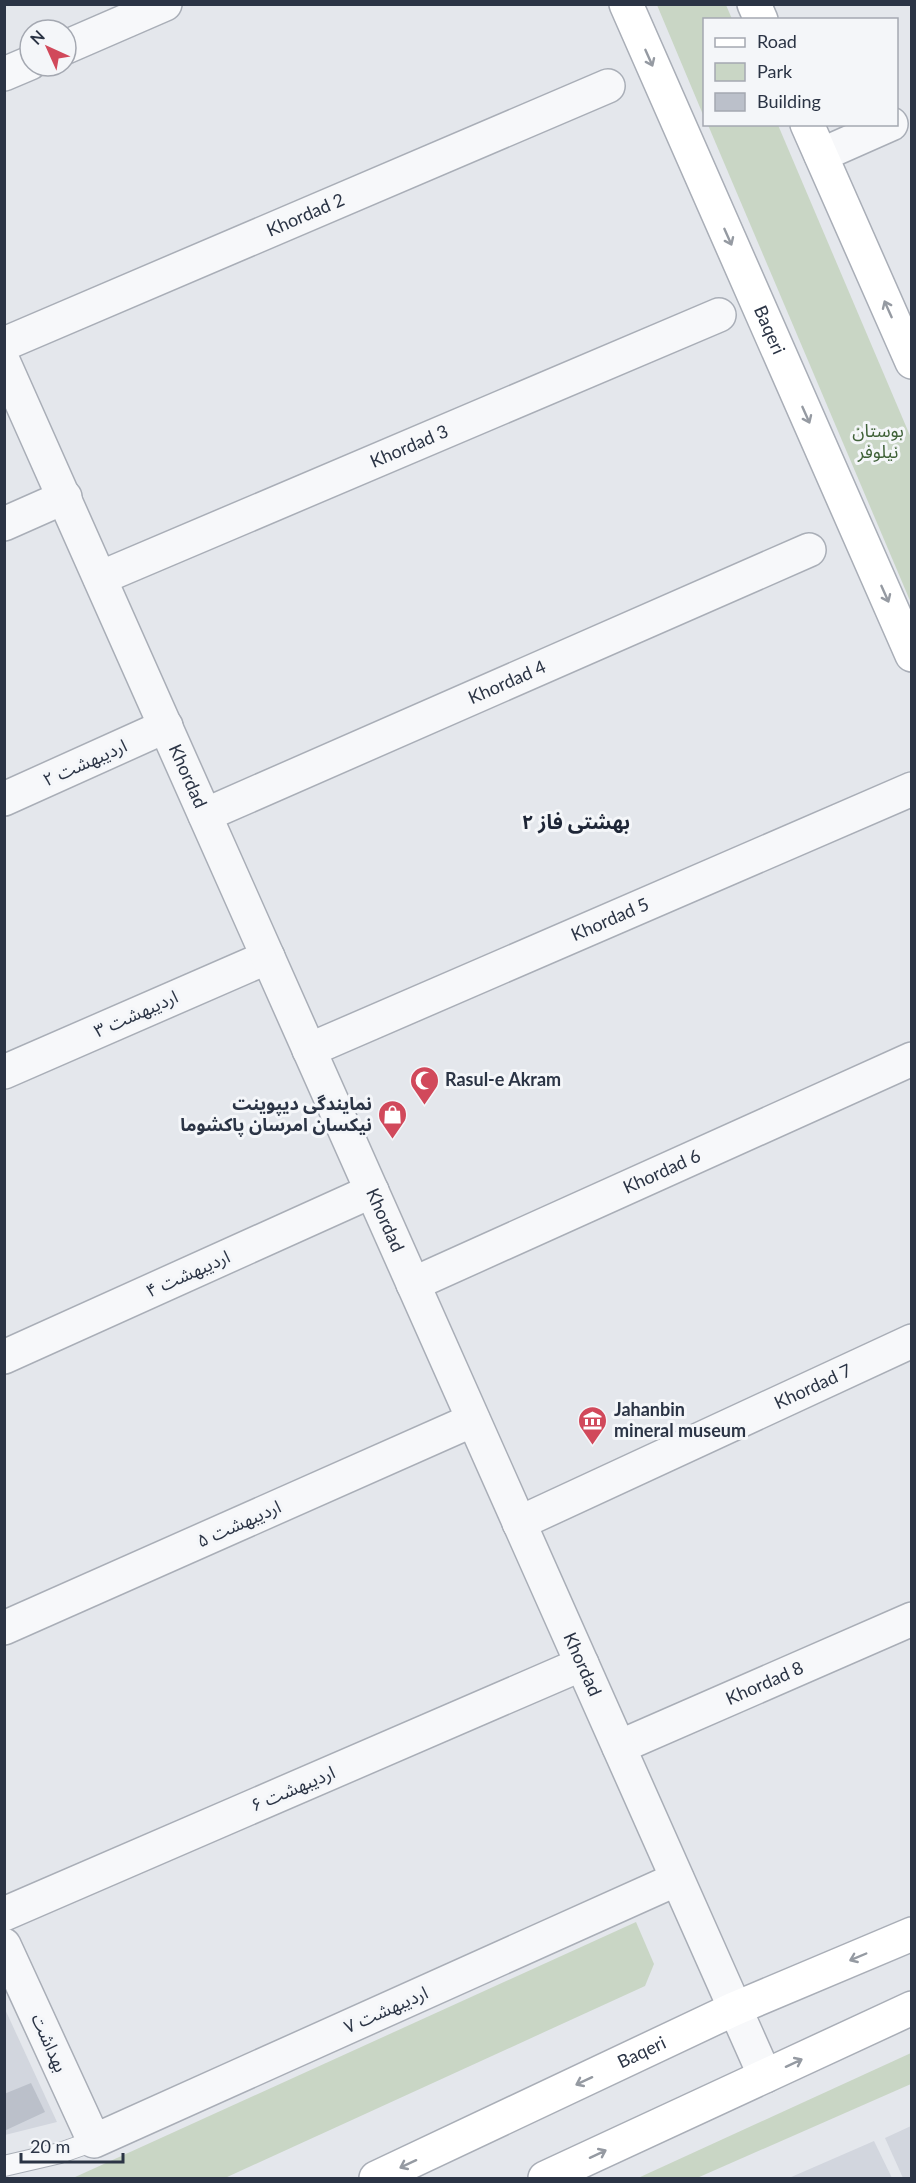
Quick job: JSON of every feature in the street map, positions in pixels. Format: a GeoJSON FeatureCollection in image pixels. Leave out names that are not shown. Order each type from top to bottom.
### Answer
{"type":"FeatureCollection","features":[{"type":"Feature","properties":{"kind":"main road","name":"Baqeri"},"geometry":{"type":"LineString","coordinates":[[626,4],[912,655]]}},
{"type":"Feature","properties":{"kind":"main road"},"geometry":{"type":"LineString","coordinates":[[754,4],[760,18]]}},
{"type":"Feature","properties":{"kind":"main road"},"geometry":{"type":"LineString","coordinates":[[808,126],[912,362]]}},
{"type":"Feature","properties":{"kind":"main road","name":"Baqeri"},"geometry":{"type":"LineString","coordinates":[[376,2178],[734,2009],[912,1934]]}},
{"type":"Feature","properties":{"kind":"main road"},"geometry":{"type":"LineString","coordinates":[[545,2178],[912,2008]]}},
{"type":"Feature","properties":{"kind":"street"},"geometry":{"type":"LineString","coordinates":[[78,42],[165,4]]}},
{"type":"Feature","properties":{"kind":"street"},"geometry":{"type":"LineString","coordinates":[[4,74],[18,68]]}},
{"type":"Feature","properties":{"kind":"street","name":"Khordad 2"},"geometry":{"type":"LineString","coordinates":[[4,344],[608,86]]}},
{"type":"Feature","properties":{"kind":"street"},"geometry":{"type":"LineString","coordinates":[[898,122],[912,116]]}},
{"type":"Feature","properties":{"kind":"street"},"geometry":{"type":"LineString","coordinates":[[820,155],[886,126]]}},
{"type":"Feature","properties":{"kind":"street","name":"Khordad 3"},"geometry":{"type":"LineString","coordinates":[[100,578],[719,315]]}},
{"type":"Feature","properties":{"kind":"street","name":"Khordad"},"geometry":{"type":"LineString","coordinates":[[4,363],[765,2076]]}},
{"type":"Feature","properties":{"kind":"street"},"geometry":{"type":"LineString","coordinates":[[4,524],[64,497]]}},
{"type":"Feature","properties":{"kind":"street","name":"Khordad 4"},"geometry":{"type":"LineString","coordinates":[[205,815],[809,550]]}},
{"type":"Feature","properties":{"kind":"street","name":"اردیبهشت ۲"},"geometry":{"type":"LineString","coordinates":[[4,799],[166,726]]}},
{"type":"Feature","properties":{"kind":"street","name":"Khordad 5"},"geometry":{"type":"LineString","coordinates":[[309,1050],[912,789]]}},
{"type":"Feature","properties":{"kind":"street","name":"اردیبهشت ۳"},"geometry":{"type":"LineString","coordinates":[[4,1072],[268,957]]}},
{"type":"Feature","properties":{"kind":"street","name":"Khordad 6"},"geometry":{"type":"LineString","coordinates":[[413,1284],[912,1059]]}},
{"type":"Feature","properties":{"kind":"street","name":"اردیبهشت ۴"},"geometry":{"type":"LineString","coordinates":[[4,1357],[372,1191]]}},
{"type":"Feature","properties":{"kind":"street","name":"Khordad 7"},"geometry":{"type":"LineString","coordinates":[[519,1523],[912,1341]]}},
{"type":"Feature","properties":{"kind":"street","name":"اردیبهشت ۵"},"geometry":{"type":"LineString","coordinates":[[4,1628],[473,1420]]}},
{"type":"Feature","properties":{"kind":"street","name":"Khordad 8"},"geometry":{"type":"LineString","coordinates":[[619,1747],[912,1619]]}},
{"type":"Feature","properties":{"kind":"street","name":"اردیبهشت ۶"},"geometry":{"type":"LineString","coordinates":[[4,1914],[582,1664]]}},
{"type":"Feature","properties":{"kind":"street","name":"اردیبهشت ۷"},"geometry":{"type":"LineString","coordinates":[[94,2141],[677,1879]]}},
{"type":"Feature","properties":{"kind":"street","name":"بهداشت"},"geometry":{"type":"LineString","coordinates":[[4,1945],[94,2141]]}},
{"type":"Feature","properties":{"kind":"lane"},"geometry":{"type":"LineString","coordinates":[[4,2166],[60,2153],[94,2141]]}},
{"type":"Feature","properties":{"kind":"shaded area"},"geometry":{"type":"Polygon","coordinates":[[[4,2007],[57,2122],[5,2135],[4,2135],[4,2007]]]}},
{"type":"Feature","properties":{"kind":"shaded area"},"geometry":{"type":"Polygon","coordinates":[[[911,2126],[911,2178],[903,2178],[885,2138],[911,2126]]]}},
{"type":"Feature","properties":{"kind":"shaded area"},"geometry":{"type":"Polygon","coordinates":[[[874,2141],[892,2178],[789,2178],[874,2141]]]}},
{"type":"Feature","properties":{"kind":"green space"},"geometry":{"type":"Polygon","coordinates":[[[657,5],[726,5],[732,18],[703,18],[703,115],[657,5]]]}},
{"type":"Feature","properties":{"kind":"green space","name":"بوستان نیلوفر"},"geometry":{"type":"Polygon","coordinates":[[[708,126],[778,126],[911,438],[911,603],[708,126]]]}},
{"type":"Feature","properties":{"kind":"green space"},"geometry":{"type":"Polygon","coordinates":[[[636,1922],[654,1964],[645,1986],[225,2178],[73,2178],[636,1922]]]}},
{"type":"Feature","properties":{"kind":"green space"},"geometry":{"type":"Polygon","coordinates":[[[911,2053],[911,2084],[697,2178],[638,2178],[911,2053]]]}},
{"type":"Feature","properties":{"kind":"building"},"geometry":{"type":"Polygon","coordinates":[[[31,2083],[45,2112],[4,2131],[4,2094],[31,2083]]]}},
{"type":"Feature","properties":{"kind":"place","name":"Rasul-e Akram"},"geometry":{"type":"Point","coordinates":[424,1106]}},
{"type":"Feature","properties":{"kind":"place","name":"نمایندگی دیپوینت نیکسان امرسان پاکشوما"},"geometry":{"type":"Point","coordinates":[393,1140]}},
{"type":"Feature","properties":{"kind":"place","name":"Jahanbin mineral museum"},"geometry":{"type":"Point","coordinates":[593,1446]}},
{"type":"Feature","properties":{"kind":"district","name":"بهشتی فاز ۲"},"geometry":{"type":"Point","coordinates":[576,822]}}]}
